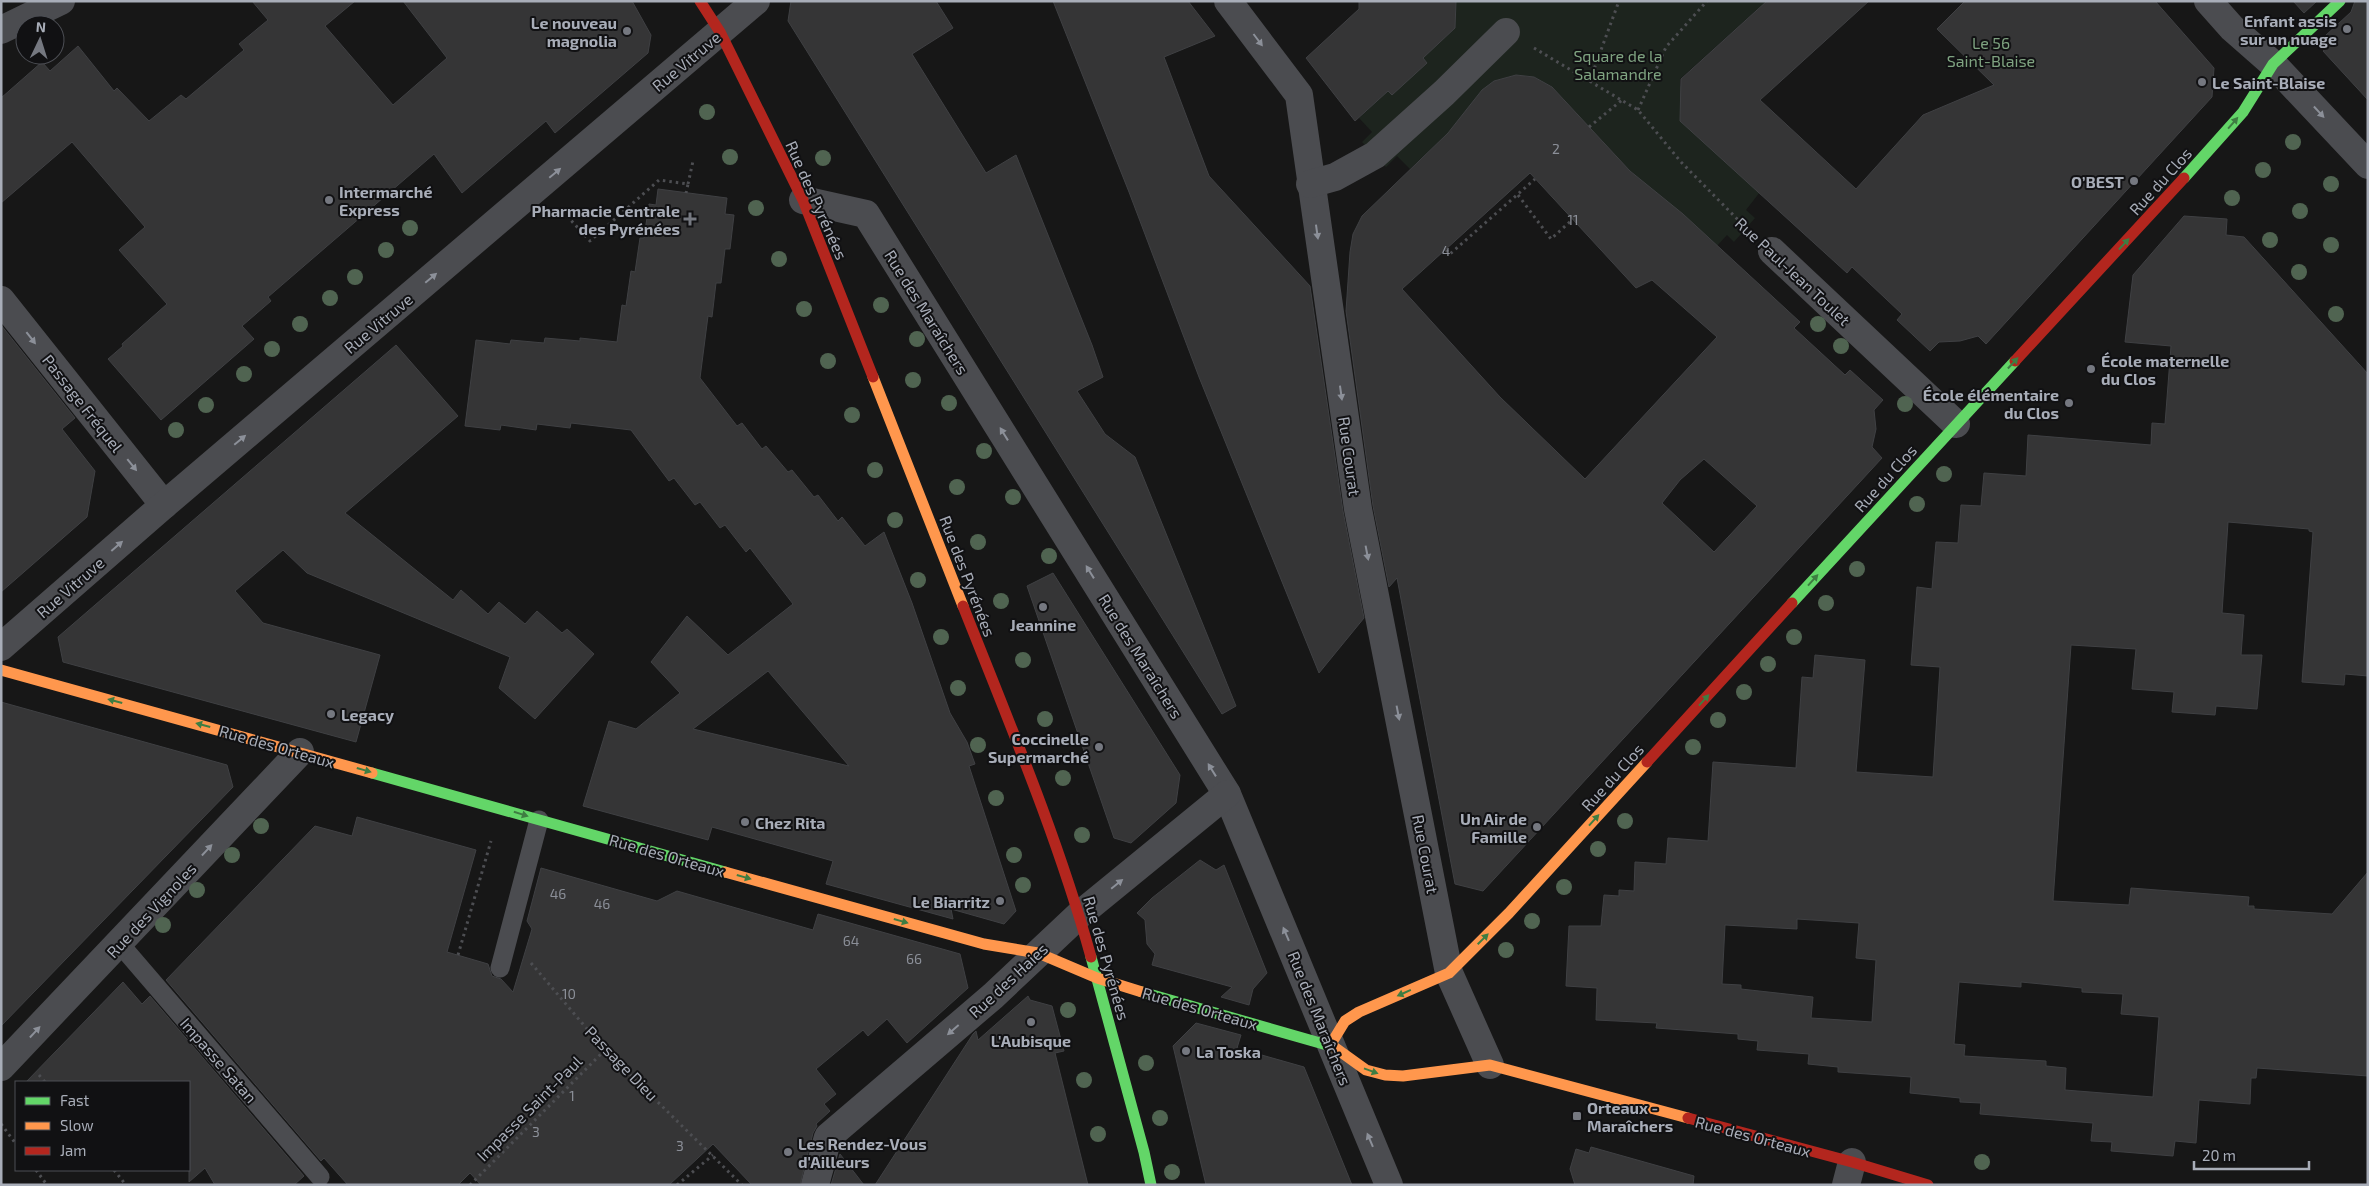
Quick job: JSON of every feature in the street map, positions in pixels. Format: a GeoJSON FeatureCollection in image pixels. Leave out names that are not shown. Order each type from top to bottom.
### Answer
{"type":"FeatureCollection","features":[{"type":"Feature","properties":{"kind":"street"},"geometry":{"type":"LineString","coordinates":[[1,30],[61,1]]}},
{"type":"Feature","properties":{"kind":"street","name":"Rue des Pyrénées"},"geometry":{"type":"LineString","coordinates":[[700,1],[720,32],[740,76],[803,200],[1024,761],[1080,915],[1144,1152],[1151,1185]]}},
{"type":"Feature","properties":{"kind":"street","name":"Rue Vitruve"},"geometry":{"type":"LineString","coordinates":[[1,647],[164,505],[756,1]]}},
{"type":"Feature","properties":{"kind":"street","name":"Rue Courat"},"geometry":{"type":"LineString","coordinates":[[1228,1],[1299,95],[1310,184],[1358,509],[1449,974]]}},
{"type":"Feature","properties":{"kind":"street"},"geometry":{"type":"LineString","coordinates":[[2208,1],[2232,28],[2273,64],[2368,164]]}},
{"type":"Feature","properties":{"kind":"street","name":"Rue du Clos"},"geometry":{"type":"LineString","coordinates":[[1449,974],[1509,913],[1956,424],[2164,201],[2243,112],[2273,64],[2340,1]]}},
{"type":"Feature","properties":{"kind":"street"},"geometry":{"type":"LineString","coordinates":[[1310,184],[1335,177],[1374,155],[1444,93],[1506,32]]}},
{"type":"Feature","properties":{"kind":"street","name":"Rue des Maraîchers"},"geometry":{"type":"LineString","coordinates":[[803,200],[866,214],[1227,794],[1389,1185]]}},
{"type":"Feature","properties":{"kind":"street","name":"Rue Paul-Jean Toulet"},"geometry":{"type":"LineString","coordinates":[[1772,251],[1956,424]]}},
{"type":"Feature","properties":{"kind":"street","name":"Passage Fréquel"},"geometry":{"type":"LineString","coordinates":[[1,300],[164,505]]}},
{"type":"Feature","properties":{"kind":"street","name":"Rue des Orteaux"},"geometry":{"type":"LineString","coordinates":[[1,670],[984,944],[1038,953],[1098,978],[1330,1044],[1366,1070],[1385,1075],[1404,1076],[1490,1065],[1849,1174],[1928,1185]]}},
{"type":"Feature","properties":{"kind":"street","name":"Rue des Vignoles"},"geometry":{"type":"LineString","coordinates":[[1,1067],[300,752]]}},
{"type":"Feature","properties":{"kind":"street","name":"Rue des Haies"},"geometry":{"type":"LineString","coordinates":[[815,1185],[828,1137],[993,996],[1080,915],[1227,794]]}},
{"type":"Feature","properties":{"kind":"street"},"geometry":{"type":"LineString","coordinates":[[1330,1044],[1345,1021],[1358,1012],[1449,974],[1490,1065]]}},
{"type":"Feature","properties":{"kind":"lane"},"geometry":{"type":"LineString","coordinates":[[500,968],[538,820]]}},
{"type":"Feature","properties":{"kind":"lane","name":"Impasse Satan"},"geometry":{"type":"LineString","coordinates":[[119,943],[320,1177]]}},
{"type":"Feature","properties":{"kind":"path"},"geometry":{"type":"LineString","coordinates":[[1620,1],[1590,80],[1638,110],[1666,47],[1707,1]]}},
{"type":"Feature","properties":{"kind":"path"},"geometry":{"type":"LineString","coordinates":[[1589,127],[1622,100]]}},
{"type":"Feature","properties":{"kind":"path","name":"Rue Paul-Jean Toulet"},"geometry":{"type":"LineString","coordinates":[[1638,110],[1681,162],[1746,228],[1772,251]]}},
{"type":"Feature","properties":{"kind":"path"},"geometry":{"type":"LineString","coordinates":[[686,193],[693,161]]}},
{"type":"Feature","properties":{"kind":"path"},"geometry":{"type":"LineString","coordinates":[[1446,250],[1450,254],[1535,179]]}},
{"type":"Feature","properties":{"kind":"path"},"geometry":{"type":"LineString","coordinates":[[567,216],[590,241],[659,180],[688,184]]}},
{"type":"Feature","properties":{"kind":"path"},"geometry":{"type":"LineString","coordinates":[[1518,194],[1551,239],[1573,220]]}},
{"type":"Feature","properties":{"kind":"path"},"geometry":{"type":"LineString","coordinates":[[458,955],[499,808]]}},
{"type":"Feature","properties":{"kind":"path","name":"Passage Dieu"},"geometry":{"type":"LineString","coordinates":[[509,935],[605,1050],[742,1185]]}},
{"type":"Feature","properties":{"kind":"path","name":"Impasse Saint-Paul"},"geometry":{"type":"LineString","coordinates":[[470,1185],[605,1050]]}},
{"type":"Feature","properties":{"kind":"path"},"geometry":{"type":"LineString","coordinates":[[1,1124],[15,1143]]}},
{"type":"Feature","properties":{"kind":"path"},"geometry":{"type":"LineString","coordinates":[[677,1185],[713,1155]]}},
{"type":"Feature","properties":{"kind":"path"},"geometry":{"type":"LineString","coordinates":[[37,1171],[47,1185]]}},
{"type":"Feature","properties":{"kind":"path"},"geometry":{"type":"LineString","coordinates":[[115,1171],[126,1185]]}},
{"type":"Feature","properties":{"kind":"green space","name":"Square de la Salamandre"},"geometry":{"type":"Polygon","coordinates":[[[1454,1],[1767,1],[1680,79],[1680,86],[1686,87],[1760,192],[1746,210],[1755,218],[1734,242],[1727,235],[1717,246],[1630,171],[1552,87],[1534,77],[1516,75],[1494,81],[1448,133],[1410,169],[1397,156],[1386,167],[1362,142],[1372,132],[1359,118],[1388,91],[1427,63],[1422,58],[1455,28],[1456,3],[1454,1]]]}},
{"type":"Feature","properties":{"kind":"building"},"geometry":{"type":"Polygon","coordinates":[[[252,1],[355,1],[325,26],[393,105],[447,58],[403,1],[632,1],[651,35],[648,53],[555,133],[546,121],[462,193],[434,154],[268,297],[271,301],[242,326],[254,339],[161,420],[108,359],[167,304],[119,250],[145,227],[72,142],[1,203],[1,98],[39,65],[45,65],[50,71],[57,65],[65,65],[65,58],[78,46],[114,91],[117,88],[149,121],[181,95],[186,99],[244,50],[239,44],[268,20],[252,1]]]}},
{"type":"Feature","properties":{"kind":"building"},"geometry":{"type":"Polygon","coordinates":[[[791,1],[936,1],[953,28],[912,54],[986,173],[1016,155],[1103,377],[1077,391],[1105,434],[1135,457],[1236,706],[1222,714],[788,21],[791,1]]]}},
{"type":"Feature","properties":{"kind":"building"},"geometry":{"type":"Polygon","coordinates":[[[1053,1],[1188,1],[1215,36],[1164,57],[1209,176],[1310,286],[1343,511],[1364,618],[1319,673],[1199,377],[1129,192],[1053,1]]]}},
{"type":"Feature","properties":{"kind":"building"},"geometry":{"type":"Polygon","coordinates":[[[1359,1],[1456,1],[1455,28],[1423,58],[1427,63],[1392,95],[1388,91],[1355,121],[1306,58],[1359,9],[1359,1]]]}},
{"type":"Feature","properties":{"kind":"building"},"geometry":{"type":"Polygon","coordinates":[[[1767,1],[1869,1],[1760,100],[1856,189],[1923,115],[1994,85],[1937,29],[1965,1],[2155,1],[2214,68],[2212,97],[1986,344],[1978,336],[1960,341],[1939,342],[1930,351],[1897,320],[1902,314],[1852,267],[1847,273],[1680,121],[1681,79],[1767,1]]]}},
{"type":"Feature","properties":{"kind":"building"},"geometry":{"type":"Polygon","coordinates":[[[2293,1],[2317,1],[2304,13],[2293,1]]]}},
{"type":"Feature","properties":{"kind":"building"},"geometry":{"type":"Polygon","coordinates":[[[2355,1],[2368,1],[2368,100],[2323,51],[2332,44],[2325,36],[2351,12],[2355,1]]]}},
{"type":"Feature","properties":{"kind":"building"},"geometry":{"type":"Polygon","coordinates":[[[1516,75],[1534,77],[1552,87],[1630,171],[1683,214],[1800,322],[1794,328],[1845,375],[1850,370],[1883,400],[1874,410],[1876,429],[1872,447],[1882,458],[1483,891],[1455,884],[1397,578],[1389,587],[1373,506],[1346,311],[1353,234],[1362,216],[1448,133],[1482,90],[1494,81],[1516,75]],[[1530,173],[1402,289],[1500,397],[1585,479],[1717,337],[1652,280],[1636,288],[1530,173]],[[1704,459],[1680,480],[1662,503],[1714,552],[1757,506],[1704,459]]]}},
{"type":"Feature","properties":{"kind":"building"},"geometry":{"type":"Polygon","coordinates":[[[658,189],[727,198],[725,214],[734,215],[730,249],[725,249],[721,283],[716,283],[712,317],[708,316],[700,378],[737,426],[742,423],[762,449],[766,446],[788,472],[792,470],[814,497],[818,495],[838,521],[842,517],[865,546],[884,532],[912,603],[950,713],[967,742],[975,764],[969,766],[1016,911],[1004,924],[951,909],[953,919],[826,884],[833,861],[712,827],[708,840],[583,806],[609,721],[636,729],[680,693],[651,662],[687,616],[728,655],[793,604],[750,548],[746,552],[725,525],[720,528],[700,502],[695,505],[674,478],[669,481],[631,430],[571,423],[570,428],[537,424],[536,430],[501,425],[500,430],[465,426],[476,340],[510,344],[511,340],[544,343],[545,338],[580,341],[580,338],[617,342],[622,305],[626,306],[631,271],[635,272],[640,238],[644,238],[649,204],[656,205],[658,189]],[[768,671],[693,729],[849,766],[768,671]]]}},
{"type":"Feature","properties":{"kind":"building"},"geometry":{"type":"Polygon","coordinates":[[[2184,216],[2227,219],[2226,235],[2244,237],[2368,374],[2368,676],[2345,674],[2344,685],[2302,682],[2313,532],[2309,531],[2309,529],[2228,522],[2222,613],[2244,615],[2241,655],[2262,655],[2257,709],[2216,706],[2215,715],[2172,712],[2174,692],[2132,689],[2136,649],[2071,645],[2053,901],[2129,905],[2131,888],[2249,897],[2248,906],[2254,906],[2254,909],[2332,914],[2368,872],[2368,1076],[2257,1068],[2256,1078],[2251,1078],[2250,1104],[2199,1100],[2196,1143],[2175,1141],[2173,1156],[2111,1151],[2112,1142],[2091,1141],[2093,1123],[1980,1114],[1981,1103],[1960,1102],[1960,1098],[1910,1093],[1911,1077],[1838,1072],[1838,1067],[1808,1064],[1809,1054],[1757,1050],[1758,1041],[1738,1039],[1738,1034],[1656,1028],[1657,1023],[1596,1020],[1597,988],[1566,986],[1569,926],[1601,926],[1604,895],[1619,896],[1619,890],[1634,891],[1635,862],[1666,864],[1668,838],[1708,841],[1713,762],[1796,768],[1802,677],[1813,678],[1815,655],[1865,660],[1856,772],[1933,777],[1940,667],[1911,665],[1917,587],[1932,589],[1936,542],[1958,543],[1961,505],[1981,506],[1984,473],[2026,476],[2028,435],[2151,445],[2152,423],[2165,424],[2171,346],[2125,342],[2133,275],[2184,216]],[[1797,919],[1797,929],[1725,925],[1722,984],[1741,985],[1741,989],[1813,997],[1811,1018],[1872,1022],[1876,960],[1856,958],[1859,923],[1797,919]],[[1959,982],[1954,1044],[1965,1045],[1964,1056],[2046,1061],[2046,1066],[2066,1068],[2065,1090],[2153,1097],[2159,1017],[2121,1014],[2123,994],[2082,992],[2082,988],[2021,982],[2021,987],[1959,982]]]}},
{"type":"Feature","properties":{"kind":"building"},"geometry":{"type":"Polygon","coordinates":[[[1,325],[75,418],[62,429],[95,471],[87,517],[1,592],[1,325]]]}},
{"type":"Feature","properties":{"kind":"building"},"geometry":{"type":"Polygon","coordinates":[[[396,345],[458,416],[345,513],[453,600],[461,590],[488,614],[499,602],[525,624],[537,611],[562,633],[567,629],[594,654],[535,719],[499,688],[510,657],[307,573],[283,550],[235,591],[263,623],[380,655],[356,742],[63,662],[58,637],[396,345]]]}},
{"type":"Feature","properties":{"kind":"building"},"geometry":{"type":"Polygon","coordinates":[[[1053,573],[1180,775],[1176,803],[1131,843],[1114,838],[1027,586],[1053,573]]]}},
{"type":"Feature","properties":{"kind":"building"},"geometry":{"type":"Polygon","coordinates":[[[1,702],[227,765],[233,787],[1,1026],[1,702]]]}},
{"type":"Feature","properties":{"kind":"building"},"geometry":{"type":"Polygon","coordinates":[[[357,817],[476,850],[447,952],[488,964],[492,976],[501,979],[513,992],[532,929],[527,921],[541,868],[657,901],[677,891],[813,930],[818,914],[960,954],[968,988],[907,1043],[887,1019],[868,1036],[863,1030],[816,1069],[836,1094],[824,1104],[830,1111],[816,1124],[800,1185],[752,1185],[713,1144],[669,1185],[481,1185],[470,1173],[458,1185],[348,1185],[324,1158],[321,1161],[166,980],[315,826],[352,836],[357,817]]]}},
{"type":"Feature","properties":{"kind":"building"},"geometry":{"type":"Polygon","coordinates":[[[1200,860],[1216,870],[1224,865],[1267,973],[1253,989],[1249,1005],[1221,997],[1232,987],[1152,965],[1155,954],[1147,944],[1145,920],[1137,913],[1152,898],[1200,860]]]}},
{"type":"Feature","properties":{"kind":"building"},"geometry":{"type":"Polygon","coordinates":[[[123,982],[142,1004],[150,996],[304,1176],[294,1185],[215,1185],[205,1168],[189,1182],[190,1081],[27,1081],[123,982]]]}},
{"type":"Feature","properties":{"kind":"building"},"geometry":{"type":"Polygon","coordinates":[[[1028,996],[1030,1000],[1052,1006],[1064,1051],[1055,1053],[1088,1185],[875,1185],[973,1034],[976,1031],[978,1040],[1028,996]]]}},
{"type":"Feature","properties":{"kind":"building"},"geometry":{"type":"Polygon","coordinates":[[[1196,1023],[1241,1035],[1237,1048],[1304,1067],[1352,1185],[1206,1185],[1173,1046],[1196,1023]]]}},
{"type":"Feature","properties":{"kind":"building"},"geometry":{"type":"Polygon","coordinates":[[[1591,1147],[1694,1176],[1693,1185],[1575,1185],[1570,1169],[1576,1149],[1589,1153],[1591,1147]]]}},
{"type":"Feature","properties":{"kind":"building"},"geometry":{"type":"Polygon","coordinates":[[[840,1154],[864,1185],[831,1185],[840,1154]]]}},
{"type":"Feature","properties":{"kind":"traffic: fast"},"geometry":{"type":"LineString","coordinates":[[2184,178],[2243,112],[2273,64],[2340,1]]}},
{"type":"Feature","properties":{"kind":"traffic: fast"},"geometry":{"type":"LineString","coordinates":[[1792,603],[2015,361]]}},
{"type":"Feature","properties":{"kind":"traffic: fast"},"geometry":{"type":"LineString","coordinates":[[372,773],[725,872]]}},
{"type":"Feature","properties":{"kind":"traffic: fast"},"geometry":{"type":"LineString","coordinates":[[1091,957],[1144,1152],[1151,1185]]}},
{"type":"Feature","properties":{"kind":"traffic: fast"},"geometry":{"type":"LineString","coordinates":[[1142,992],[1334,1047]]}},
{"type":"Feature","properties":{"kind":"traffic: slow"},"geometry":{"type":"LineString","coordinates":[[873,377],[963,606]]}},
{"type":"Feature","properties":{"kind":"traffic: slow"},"geometry":{"type":"LineString","coordinates":[[1,670],[372,773]]}},
{"type":"Feature","properties":{"kind":"traffic: slow"},"geometry":{"type":"LineString","coordinates":[[1331,1044],[1345,1021],[1359,1012],[1449,973],[1509,913],[1647,762]]}},
{"type":"Feature","properties":{"kind":"traffic: slow"},"geometry":{"type":"LineString","coordinates":[[725,872],[984,944],[1038,953],[1097,978],[1142,992]]}},
{"type":"Feature","properties":{"kind":"traffic: slow"},"geometry":{"type":"LineString","coordinates":[[1334,1047],[1366,1070],[1385,1075],[1403,1076],[1490,1065],[1688,1118]]}},
{"type":"Feature","properties":{"kind":"traffic: jam"},"geometry":{"type":"LineString","coordinates":[[700,1],[720,32],[803,200],[873,377]]}},
{"type":"Feature","properties":{"kind":"traffic: jam"},"geometry":{"type":"LineString","coordinates":[[2015,361],[2184,178]]}},
{"type":"Feature","properties":{"kind":"traffic: jam"},"geometry":{"type":"LineString","coordinates":[[1647,762],[1792,603]]}},
{"type":"Feature","properties":{"kind":"traffic: jam"},"geometry":{"type":"LineString","coordinates":[[963,606],[1048,824],[1064,868],[1091,957]]}},
{"type":"Feature","properties":{"kind":"traffic: jam"},"geometry":{"type":"LineString","coordinates":[[1688,1118],[1852,1162],[1928,1185]]}},
{"type":"Feature","properties":{"kind":"place","name":"Enfant assis sur un nuage"},"geometry":{"type":"Point","coordinates":[2347,29]}},
{"type":"Feature","properties":{"kind":"place","name":"Le nouveau magnolia"},"geometry":{"type":"Point","coordinates":[627,31]}},
{"type":"Feature","properties":{"kind":"place","name":"Le Saint-Blaise"},"geometry":{"type":"Point","coordinates":[2202,82]}},
{"type":"Feature","properties":{"kind":"place","name":"O’BEST"},"geometry":{"type":"Point","coordinates":[2134,181]}},
{"type":"Feature","properties":{"kind":"place","name":"Intermarché Express"},"geometry":{"type":"Point","coordinates":[329,200]}},
{"type":"Feature","properties":{"kind":"place","name":"Pharmacie Centrale des Pyrénées"},"geometry":{"type":"Point","coordinates":[690,219]}},
{"type":"Feature","properties":{"kind":"place","name":"École maternelle du Clos"},"geometry":{"type":"Point","coordinates":[2091,369]}},
{"type":"Feature","properties":{"kind":"place","name":"École élémentaire du Clos"},"geometry":{"type":"Point","coordinates":[2069,403]}},
{"type":"Feature","properties":{"kind":"place","name":"Jeannine"},"geometry":{"type":"Point","coordinates":[1043,607]}},
{"type":"Feature","properties":{"kind":"place","name":"Legacy"},"geometry":{"type":"Point","coordinates":[331,714]}},
{"type":"Feature","properties":{"kind":"place","name":"Coccinelle Supermarché"},"geometry":{"type":"Point","coordinates":[1099,747]}},
{"type":"Feature","properties":{"kind":"place","name":"Chez Rita"},"geometry":{"type":"Point","coordinates":[745,822]}},
{"type":"Feature","properties":{"kind":"place","name":"Un Air de Famille"},"geometry":{"type":"Point","coordinates":[1537,827]}},
{"type":"Feature","properties":{"kind":"place","name":"Le Biarritz"},"geometry":{"type":"Point","coordinates":[1000,901]}},
{"type":"Feature","properties":{"kind":"place","name":"L'Aubisque"},"geometry":{"type":"Point","coordinates":[1031,1022]}},
{"type":"Feature","properties":{"kind":"place","name":"La Toska"},"geometry":{"type":"Point","coordinates":[1186,1051]}},
{"type":"Feature","properties":{"kind":"place","name":"Orteaux - Maraîchers"},"geometry":{"type":"Point","coordinates":[1577,1116]}},
{"type":"Feature","properties":{"kind":"place","name":"Les Rendez-Vous d'Ailleurs"},"geometry":{"type":"Point","coordinates":[788,1152]}},
{"type":"Feature","properties":{"kind":"park label","name":"Le 56 Saint-Blaise"},"geometry":{"type":"Point","coordinates":[1991,51]}}]}
